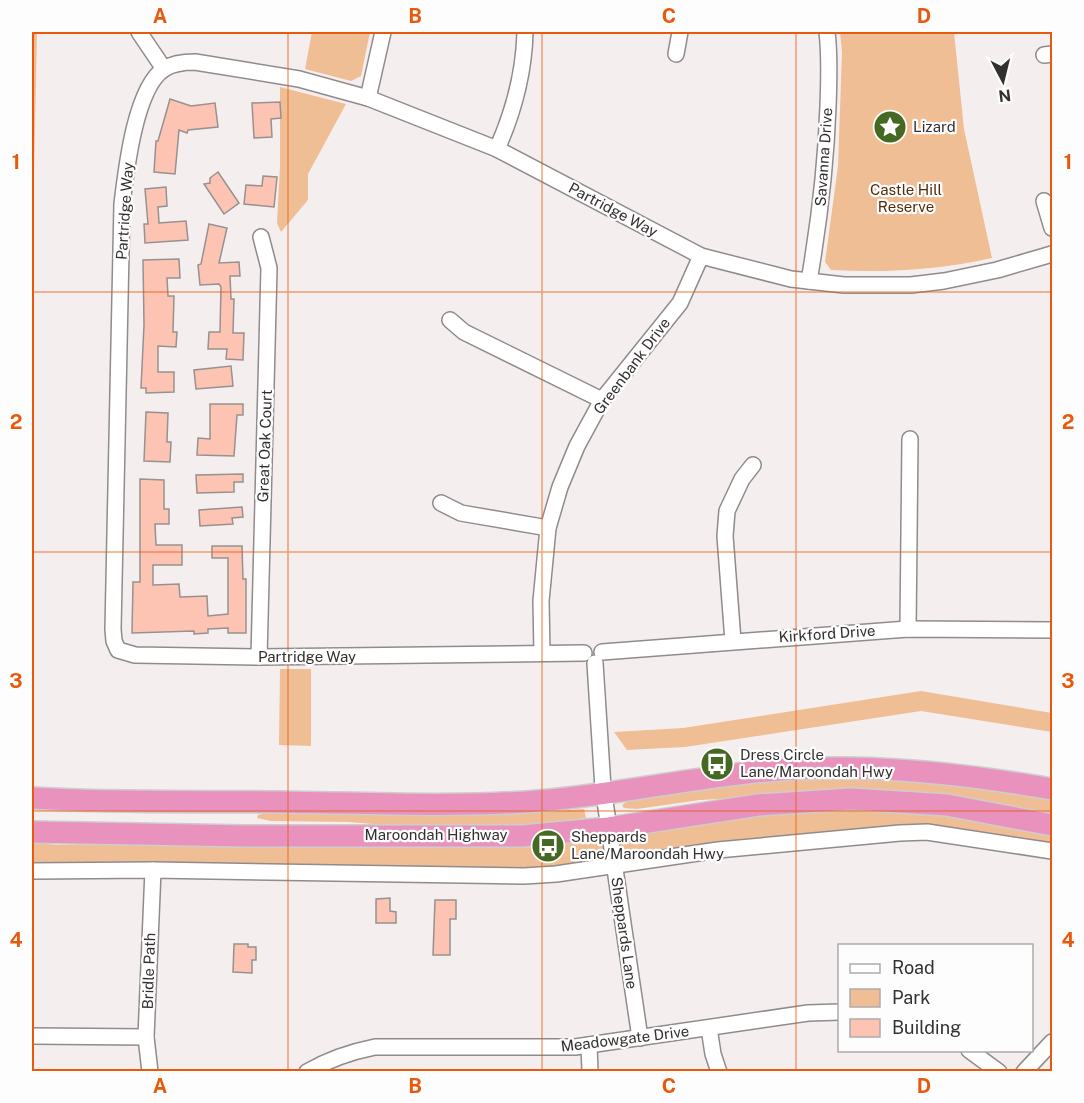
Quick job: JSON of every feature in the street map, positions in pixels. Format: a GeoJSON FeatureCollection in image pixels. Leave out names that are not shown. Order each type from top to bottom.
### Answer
{"type":"FeatureCollection","features":[{"type":"Feature","properties":{"kind":"highway","name":"Maroondah Highway"},"geometry":{"type":"LineString","coordinates":[[32,798],[158,802],[476,803],[545,800],[604,794],[697,779],[808,769],[926,771],[1053,789]]}},
{"type":"Feature","properties":{"kind":"highway","name":"Maroondah Highway"},"geometry":{"type":"LineString","coordinates":[[32,832],[246,836],[522,836],[609,828],[758,804],[851,799],[947,805],[1053,825]]}},
{"type":"Feature","properties":{"kind":"highway"},"geometry":{"type":"LineString","coordinates":[[246,836],[247,801]]}},
{"type":"Feature","properties":{"kind":"street"},"geometry":{"type":"LineString","coordinates":[[139,32],[164,69]]}},
{"type":"Feature","properties":{"kind":"street"},"geometry":{"type":"LineString","coordinates":[[368,98],[383,32]]}},
{"type":"Feature","properties":{"kind":"street"},"geometry":{"type":"LineString","coordinates":[[496,149],[509,121],[520,85],[525,32]]}},
{"type":"Feature","properties":{"kind":"street"},"geometry":{"type":"LineString","coordinates":[[676,54],[680,32]]}},
{"type":"Feature","properties":{"kind":"street","name":"Savanna Drive"},"geometry":{"type":"LineString","coordinates":[[809,281],[818,228],[825,162],[829,55],[827,32]]}},
{"type":"Feature","properties":{"kind":"street","name":"Partridge Way"},"geometry":{"type":"LineString","coordinates":[[594,656],[542,653],[259,657],[135,655],[118,650],[114,641],[122,204],[127,167],[144,96],[151,82],[164,69],[182,62],[195,62],[299,79],[368,98],[496,149],[700,256],[791,279],[863,286],[922,283],[997,270],[1053,254]]}},
{"type":"Feature","properties":{"kind":"street"},"geometry":{"type":"LineString","coordinates":[[1044,201],[1053,228]]}},
{"type":"Feature","properties":{"kind":"street","name":"Great Oak Court"},"geometry":{"type":"LineString","coordinates":[[259,657],[269,268],[261,237]]}},
{"type":"Feature","properties":{"kind":"street","name":"Greenbank Drive"},"geometry":{"type":"LineString","coordinates":[[542,653],[542,601],[548,528],[560,487],[577,446],[602,400],[680,303],[700,256]]}},
{"type":"Feature","properties":{"kind":"street"},"geometry":{"type":"LineString","coordinates":[[450,320],[464,332],[602,400]]}},
{"type":"Feature","properties":{"kind":"street"},"geometry":{"type":"LineString","coordinates":[[908,629],[910,439]]}},
{"type":"Feature","properties":{"kind":"street"},"geometry":{"type":"LineString","coordinates":[[733,641],[725,536],[727,511],[742,479],[753,465]]}},
{"type":"Feature","properties":{"kind":"street"},"geometry":{"type":"LineString","coordinates":[[441,503],[461,513],[548,528]]}},
{"type":"Feature","properties":{"kind":"street","name":"Kirkford Drive"},"geometry":{"type":"LineString","coordinates":[[594,656],[733,641],[908,629],[1053,630]]}},
{"type":"Feature","properties":{"kind":"street","name":"Sheppards Lane"},"geometry":{"type":"LineString","coordinates":[[594,656],[604,794],[640,1038]]}},
{"type":"Feature","properties":{"kind":"street"},"geometry":{"type":"LineString","coordinates":[[32,871],[153,870],[524,876],[556,874],[718,850],[927,832],[1053,851]]}},
{"type":"Feature","properties":{"kind":"street","name":"Bridle Path"},"geometry":{"type":"LineString","coordinates":[[150,1071],[147,1037],[153,870]]}},
{"type":"Feature","properties":{"kind":"street","name":"Meadowgate Drive"},"geometry":{"type":"LineString","coordinates":[[307,1071],[352,1051],[375,1047],[559,1048],[589,1046],[808,1013],[838,1012]]}},
{"type":"Feature","properties":{"kind":"street"},"geometry":{"type":"LineString","coordinates":[[709,1028],[713,1054],[719,1071]]}},
{"type":"Feature","properties":{"kind":"street"},"geometry":{"type":"LineString","coordinates":[[32,1036],[147,1037]]}},
{"type":"Feature","properties":{"kind":"street"},"geometry":{"type":"LineString","coordinates":[[1024,1071],[1053,1042]]}},
{"type":"Feature","properties":{"kind":"street"},"geometry":{"type":"LineString","coordinates":[[589,1046],[590,1071]]}},
{"type":"Feature","properties":{"kind":"street"},"geometry":{"type":"LineString","coordinates":[[972,1052],[999,1071]]}},
{"type":"Feature","properties":{"kind":"green space"},"geometry":{"type":"Polygon","coordinates":[[[32,32],[37,32],[32,268],[32,32]]]}},
{"type":"Feature","properties":{"kind":"green space"},"geometry":{"type":"Polygon","coordinates":[[[312,32],[370,32],[361,76],[351,81],[305,69],[312,32]]]}},
{"type":"Feature","properties":{"kind":"green space","name":"Castle Hill Reserve"},"geometry":{"type":"Polygon","coordinates":[[[840,32],[954,32],[964,129],[992,258],[932,268],[892,271],[831,270],[825,262],[838,166],[842,52],[840,32]]]}},
{"type":"Feature","properties":{"kind":"green space"},"geometry":{"type":"Polygon","coordinates":[[[280,87],[346,104],[308,174],[308,200],[281,232],[277,223],[280,87]]]}},
{"type":"Feature","properties":{"kind":"green space"},"geometry":{"type":"Polygon","coordinates":[[[280,669],[311,669],[311,746],[279,745],[280,669]]]}},
{"type":"Feature","properties":{"kind":"green space"},"geometry":{"type":"Polygon","coordinates":[[[921,691],[1052,713],[1052,732],[921,711],[685,747],[627,750],[614,732],[683,728],[921,691]]]}},
{"type":"Feature","properties":{"kind":"green space"},"geometry":{"type":"Polygon","coordinates":[[[901,776],[1052,796],[1052,816],[740,798],[700,800],[637,809],[624,808],[622,805],[629,800],[755,778],[901,776]]]}},
{"type":"Feature","properties":{"kind":"green space"},"geometry":{"type":"Polygon","coordinates":[[[854,807],[918,810],[1052,834],[1052,845],[919,826],[634,857],[626,856],[620,851],[619,845],[632,833],[747,814],[854,807]]]}},
{"type":"Feature","properties":{"kind":"green space"},"geometry":{"type":"Polygon","coordinates":[[[584,809],[586,818],[527,827],[410,827],[348,822],[271,821],[257,818],[258,815],[271,812],[524,813],[584,809]]]}},
{"type":"Feature","properties":{"kind":"green space"},"geometry":{"type":"Polygon","coordinates":[[[593,838],[601,841],[606,851],[606,857],[599,863],[544,870],[32,866],[32,842],[55,845],[593,838]]]}},
{"type":"Feature","properties":{"kind":"building"},"geometry":{"type":"Polygon","coordinates":[[[170,99],[191,106],[215,103],[218,127],[188,130],[187,133],[179,130],[175,174],[154,172],[156,141],[158,141],[170,99]]]}},
{"type":"Feature","properties":{"kind":"building"},"geometry":{"type":"Polygon","coordinates":[[[280,102],[281,118],[271,119],[272,137],[254,138],[252,103],[280,102]]]}},
{"type":"Feature","properties":{"kind":"building"},"geometry":{"type":"Polygon","coordinates":[[[218,172],[239,203],[224,214],[204,184],[210,183],[210,178],[218,172]]]}},
{"type":"Feature","properties":{"kind":"building"},"geometry":{"type":"Polygon","coordinates":[[[263,176],[277,177],[274,207],[244,204],[246,185],[262,186],[263,176]]]}},
{"type":"Feature","properties":{"kind":"building"},"geometry":{"type":"Polygon","coordinates":[[[166,187],[167,206],[158,207],[159,223],[186,221],[188,240],[145,243],[144,224],[148,224],[145,189],[166,187]]]}},
{"type":"Feature","properties":{"kind":"building"},"geometry":{"type":"Polygon","coordinates":[[[209,224],[227,228],[219,263],[239,262],[240,276],[230,276],[231,299],[234,299],[233,333],[244,333],[243,360],[226,359],[227,349],[208,349],[209,332],[220,332],[221,287],[219,284],[200,285],[198,265],[201,264],[209,224]]]}},
{"type":"Feature","properties":{"kind":"building"},"geometry":{"type":"Polygon","coordinates":[[[179,259],[180,278],[167,278],[168,296],[174,296],[173,332],[177,332],[176,347],[158,346],[158,372],[174,372],[174,392],[146,393],[146,388],[141,388],[144,325],[143,260],[179,259]]]}},
{"type":"Feature","properties":{"kind":"building"},"geometry":{"type":"Polygon","coordinates":[[[231,366],[233,386],[196,389],[194,370],[231,366]]]}},
{"type":"Feature","properties":{"kind":"building"},"geometry":{"type":"Polygon","coordinates":[[[210,404],[243,404],[243,415],[237,415],[234,456],[197,455],[198,438],[210,439],[210,404]]]}},
{"type":"Feature","properties":{"kind":"building"},"geometry":{"type":"Polygon","coordinates":[[[146,412],[168,413],[167,442],[171,442],[170,462],[144,461],[146,412]]]}},
{"type":"Feature","properties":{"kind":"building"},"geometry":{"type":"Polygon","coordinates":[[[243,474],[243,482],[234,482],[234,492],[197,493],[196,475],[243,474]]]}},
{"type":"Feature","properties":{"kind":"building"},"geometry":{"type":"Polygon","coordinates":[[[140,479],[164,480],[164,509],[169,509],[169,524],[155,524],[156,545],[182,545],[182,565],[153,565],[153,585],[179,584],[180,597],[207,596],[208,616],[228,614],[228,558],[212,558],[212,546],[242,546],[243,579],[246,579],[246,633],[228,633],[228,628],[208,629],[208,633],[194,634],[194,631],[132,633],[133,582],[140,582],[140,479]]]}},
{"type":"Feature","properties":{"kind":"building"},"geometry":{"type":"Polygon","coordinates":[[[242,507],[243,517],[232,518],[233,524],[200,526],[199,510],[242,507]]]}},
{"type":"Feature","properties":{"kind":"building"},"geometry":{"type":"Polygon","coordinates":[[[390,898],[390,911],[396,912],[396,923],[376,923],[376,899],[390,898]]]}},
{"type":"Feature","properties":{"kind":"building"},"geometry":{"type":"Polygon","coordinates":[[[435,900],[456,900],[456,919],[450,919],[450,955],[433,955],[435,900]]]}},
{"type":"Feature","properties":{"kind":"building"},"geometry":{"type":"Polygon","coordinates":[[[234,944],[248,944],[248,947],[256,947],[256,960],[252,960],[252,973],[233,972],[234,944]]]}},
{"type":"Feature","properties":{"kind":"place","name":"Lizard"},"geometry":{"type":"Point","coordinates":[890,127]}},
{"type":"Feature","properties":{"kind":"place","name":"Dress Circle Lane/Maroondah Hwy"},"geometry":{"type":"Point","coordinates":[717,764]}},
{"type":"Feature","properties":{"kind":"place","name":"Sheppards Lane/Maroondah Hwy"},"geometry":{"type":"Point","coordinates":[548,846]}}]}
